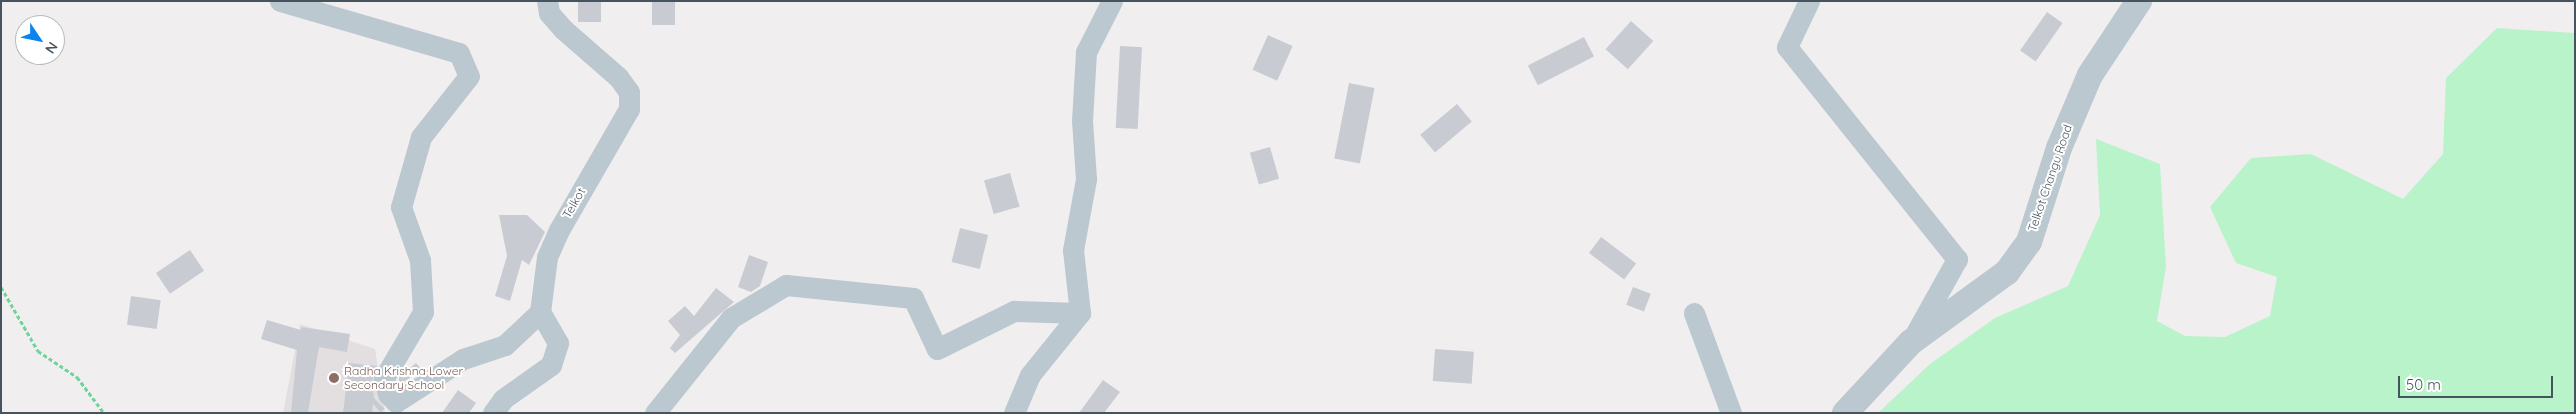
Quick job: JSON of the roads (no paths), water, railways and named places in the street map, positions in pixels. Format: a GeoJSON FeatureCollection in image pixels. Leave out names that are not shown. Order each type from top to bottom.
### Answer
{"type":"FeatureCollection","features":[{"type":"Feature","properties":{"kind":"street"},"geometry":{"type":"LineString","coordinates":[[280,1],[459,53],[470,76],[421,137],[401,207],[420,260],[423,312],[384,378],[388,394],[396,402],[463,359],[505,345],[540,312],[558,344],[551,364],[503,399],[493,413]]}},
{"type":"Feature","properties":{"kind":"street","name":"Telkot"},"geometry":{"type":"LineString","coordinates":[[540,312],[547,257],[559,230],[630,108],[629,92],[618,78],[562,29],[549,14],[547,1]]}},
{"type":"Feature","properties":{"kind":"street"},"geometry":{"type":"LineString","coordinates":[[1014,413],[1030,375],[1080,313],[1073,250],[1086,179],[1082,121],[1086,52],[1112,1]]}},
{"type":"Feature","properties":{"kind":"street"},"geometry":{"type":"LineString","coordinates":[[1809,1],[1787,47],[1957,259],[1911,342]]}},
{"type":"Feature","properties":{"kind":"street","name":"Telkot Changu Road"},"geometry":{"type":"LineString","coordinates":[[1845,413],[1911,342],[2006,272],[2028,242],[2059,148],[2090,75],[2140,1]]}},
{"type":"Feature","properties":{"kind":"street"},"geometry":{"type":"LineString","coordinates":[[655,413],[731,318],[786,285],[914,298],[937,350],[1014,311],[1080,313]]}},
{"type":"Feature","properties":{"kind":"street"},"geometry":{"type":"LineString","coordinates":[[1694,314],[1731,413]]}},
{"type":"Feature","properties":{"kind":"place","name":"Radha Krishna Lower Secondary School"},"geometry":{"type":"Point","coordinates":[334,378]}}]}
